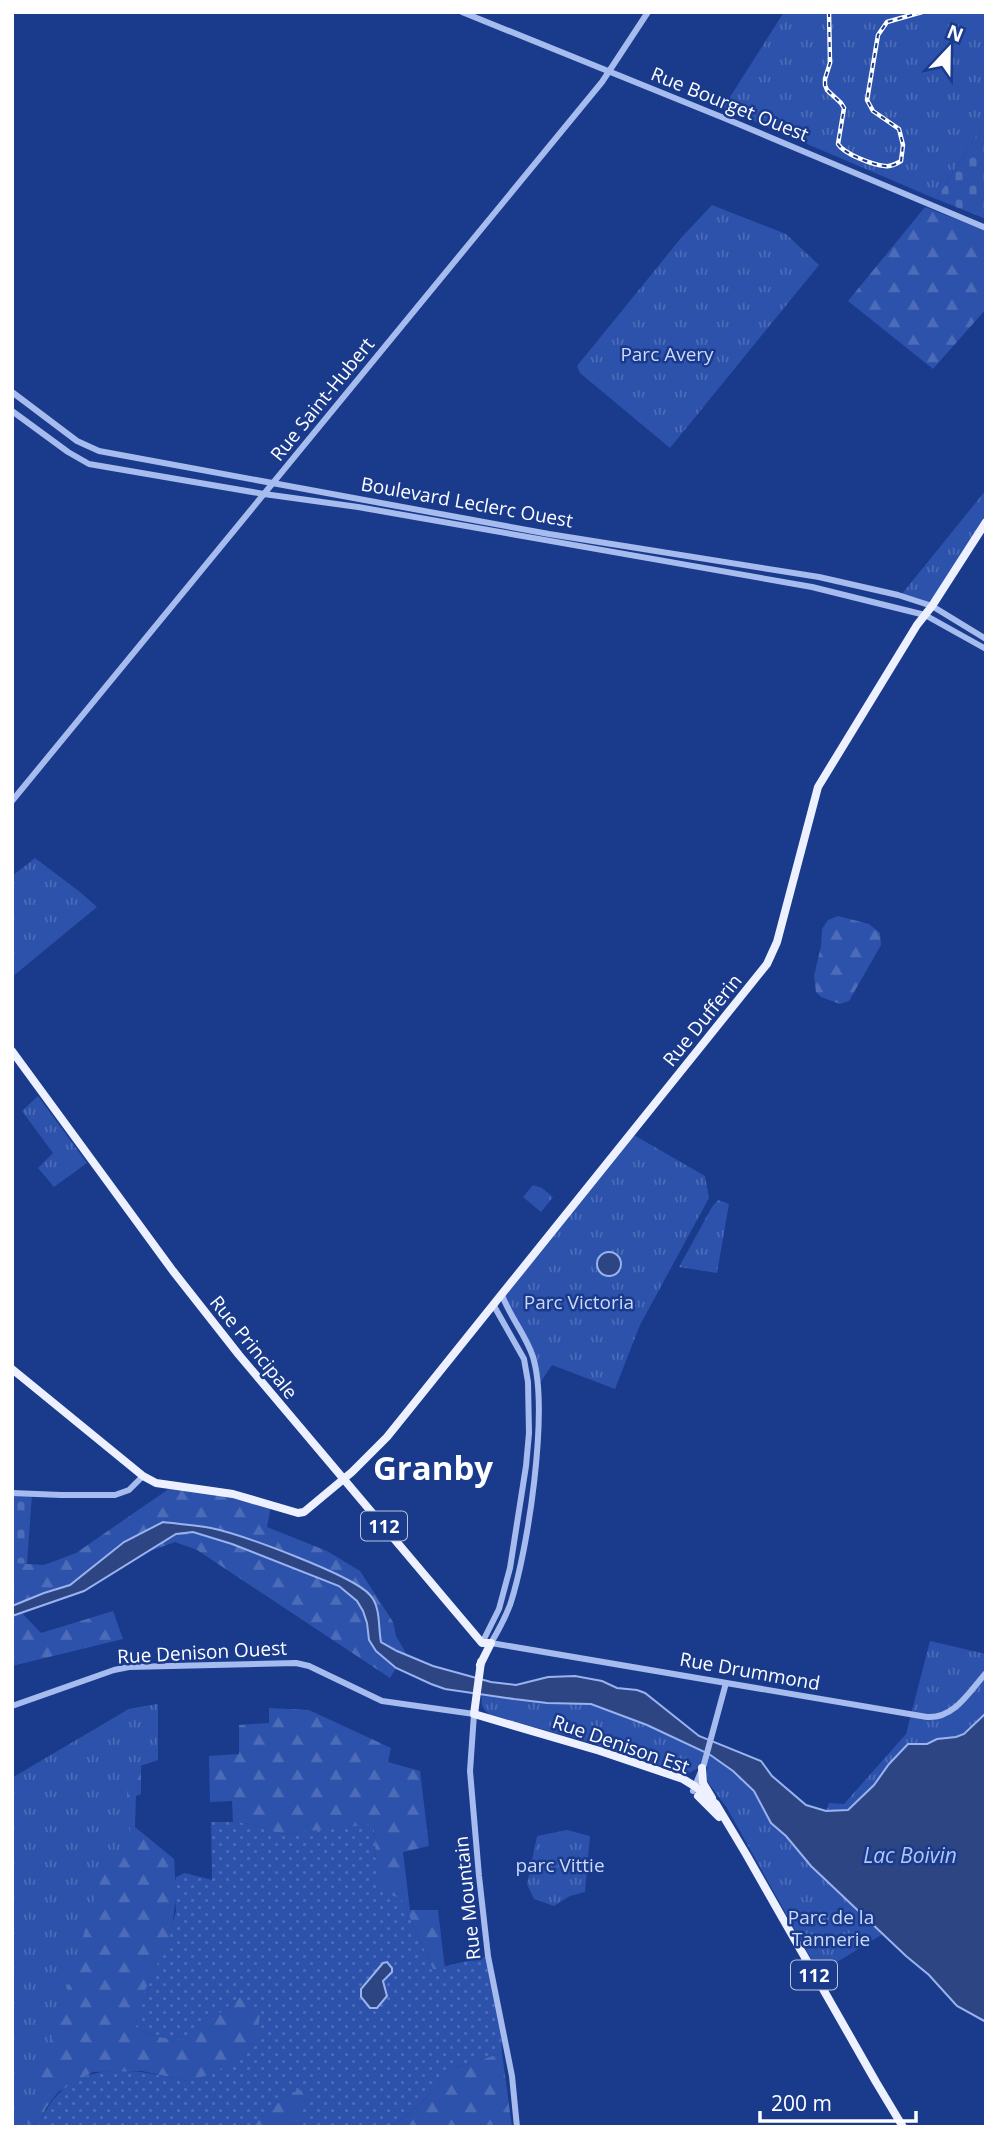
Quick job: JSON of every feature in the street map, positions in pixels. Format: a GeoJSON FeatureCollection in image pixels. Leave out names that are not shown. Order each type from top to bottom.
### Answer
{"type":"FeatureCollection","features":[{"type":"Feature","properties":{"kind":"main road","name":"Rue Dufferin"},"geometry":{"type":"LineString","coordinates":[[143,1476],[164,1485],[233,1494],[298,1513],[310,1509],[387,1437],[768,964],[777,942],[818,787],[986,522]]}},
{"type":"Feature","properties":{"kind":"main road","name":"Rue Principale"},"geometry":{"type":"LineString","coordinates":[[12,1051],[239,1355],[487,1643]]}},
{"type":"Feature","properties":{"kind":"main road"},"geometry":{"type":"LineString","coordinates":[[12,1369],[143,1476]]}},
{"type":"Feature","properties":{"kind":"main road","name":"Rue Mountain"},"geometry":{"type":"LineString","coordinates":[[474,1714],[480,1665],[487,1643]]}},
{"type":"Feature","properties":{"kind":"main road","name":"Rue Denison Est"},"geometry":{"type":"LineString","coordinates":[[474,1714],[683,1779],[716,1804],[902,2127]]}},
{"type":"Feature","properties":{"kind":"main road"},"geometry":{"type":"LineString","coordinates":[[683,1779],[691,1777],[703,1766]]}},
{"type":"Feature","properties":{"kind":"main road"},"geometry":{"type":"LineString","coordinates":[[703,1766],[704,1783],[716,1804]]}},
{"type":"Feature","properties":{"kind":"main road"},"geometry":{"type":"LineString","coordinates":[[657,1771],[695,1789],[731,1829]]}},
{"type":"Feature","properties":{"kind":"street","name":"Rue Bourget Ouest"},"geometry":{"type":"LineString","coordinates":[[462,12],[986,228]]}},
{"type":"Feature","properties":{"kind":"street","name":"Rue Saint-Hubert"},"geometry":{"type":"LineString","coordinates":[[12,801],[610,72],[648,12]]}},
{"type":"Feature","properties":{"kind":"street","name":"Boulevard Leclerc Ouest"},"geometry":{"type":"LineString","coordinates":[[12,392],[77,441],[99,451],[549,534],[819,577],[898,595],[932,606],[986,639]]}},
{"type":"Feature","properties":{"kind":"street","name":"Boulevard Leclerc Ouest"},"geometry":{"type":"LineString","coordinates":[[12,411],[89,464],[812,587],[925,615],[986,649]]}},
{"type":"Feature","properties":{"kind":"street"},"geometry":{"type":"LineString","coordinates":[[487,1643],[510,1603],[519,1569],[528,1523],[538,1436],[533,1356],[502,1295]]}},
{"type":"Feature","properties":{"kind":"street"},"geometry":{"type":"LineString","coordinates":[[487,1643],[508,1578],[529,1433],[528,1382],[524,1359],[494,1306]]}},
{"type":"Feature","properties":{"kind":"street"},"geometry":{"type":"LineString","coordinates":[[12,1493],[115,1495],[129,1490],[143,1476]]}},
{"type":"Feature","properties":{"kind":"street","name":"Rue Drummond"},"geometry":{"type":"LineString","coordinates":[[487,1643],[936,1718],[952,1712],[986,1674]]}},
{"type":"Feature","properties":{"kind":"street","name":"Rue Denison Ouest"},"geometry":{"type":"LineString","coordinates":[[12,1706],[129,1667],[296,1663],[309,1666],[382,1701],[474,1714]]}},
{"type":"Feature","properties":{"kind":"street"},"geometry":{"type":"LineString","coordinates":[[695,1789],[726,1683]]}},
{"type":"Feature","properties":{"kind":"street","name":"Rue Mountain"},"geometry":{"type":"LineString","coordinates":[[474,1714],[470,1770],[488,1956],[512,2076],[517,2127]]}},
{"type":"Feature","properties":{"kind":"green space"},"geometry":{"type":"Polygon","coordinates":[[[784,12],[986,12],[986,120],[936,199],[723,108],[784,12]]]}},
{"type":"Feature","properties":{"kind":"green space"},"geometry":{"type":"Polygon","coordinates":[[[986,120],[986,219],[936,199],[986,120]]]}},
{"type":"Feature","properties":{"kind":"green space","name":"Parc Avery"},"geometry":{"type":"Polygon","coordinates":[[[712,205],[786,234],[819,265],[670,448],[580,373],[577,366],[681,238],[712,205]]]}},
{"type":"Feature","properties":{"kind":"green space"},"geometry":{"type":"Polygon","coordinates":[[[925,207],[986,231],[986,309],[933,369],[848,301],[925,207]]]}},
{"type":"Feature","properties":{"kind":"green space"},"geometry":{"type":"Polygon","coordinates":[[[986,490],[986,521],[932,606],[901,595],[986,490]]]}},
{"type":"Feature","properties":{"kind":"green space"},"geometry":{"type":"Polygon","coordinates":[[[35,858],[97,907],[12,977],[12,876],[35,858]]]}},
{"type":"Feature","properties":{"kind":"green space"},"geometry":{"type":"Polygon","coordinates":[[[838,916],[869,924],[880,933],[881,945],[849,1001],[840,1004],[821,997],[816,992],[814,976],[822,929],[828,920],[838,916]]]}},
{"type":"Feature","properties":{"kind":"green space"},"geometry":{"type":"Polygon","coordinates":[[[38,1096],[87,1163],[54,1187],[38,1168],[53,1153],[22,1111],[38,1096]]]}},
{"type":"Feature","properties":{"kind":"green space","name":"Parc Victoria"},"geometry":{"type":"Polygon","coordinates":[[[632,1134],[705,1176],[709,1198],[640,1325],[615,1389],[552,1365],[540,1383],[534,1354],[503,1296],[632,1134]]]}},
{"type":"Feature","properties":{"kind":"green space"},"geometry":{"type":"Polygon","coordinates":[[[533,1185],[553,1197],[541,1212],[523,1197],[533,1185]]]}},
{"type":"Feature","properties":{"kind":"green space","name":"Parc Victoria"},"geometry":{"type":"Polygon","coordinates":[[[718,1200],[729,1204],[717,1273],[679,1267],[712,1207],[718,1200]]]}},
{"type":"Feature","properties":{"kind":"green space"},"geometry":{"type":"Polygon","coordinates":[[[173,1486],[202,1488],[271,1506],[267,1527],[327,1551],[360,1571],[393,1622],[396,1636],[407,1655],[381,1642],[369,1594],[347,1578],[211,1528],[124,1542],[70,1585],[12,1606],[12,1563],[44,1565],[76,1553],[173,1486]]]}},
{"type":"Feature","properties":{"kind":"green space"},"geometry":{"type":"Polygon","coordinates":[[[12,1493],[32,1494],[27,1564],[12,1563],[12,1493]]]}},
{"type":"Feature","properties":{"kind":"green space"},"geometry":{"type":"Polygon","coordinates":[[[193,1532],[328,1581],[351,1595],[361,1606],[372,1645],[396,1668],[390,1678],[197,1550],[175,1542],[139,1555],[176,1534],[193,1532]]]}},
{"type":"Feature","properties":{"kind":"green space"},"geometry":{"type":"Polygon","coordinates":[[[113,1611],[123,1639],[12,1666],[12,1616],[22,1613],[41,1633],[113,1611]]]}},
{"type":"Feature","properties":{"kind":"green space"},"geometry":{"type":"Polygon","coordinates":[[[930,1641],[986,1654],[986,1713],[964,1734],[937,1739],[927,1744],[908,1744],[874,1785],[848,1810],[826,1811],[829,1803],[844,1804],[906,1734],[930,1641]]]}},
{"type":"Feature","properties":{"kind":"green space","name":"Parc de la Tannerie"},"geometry":{"type":"Polygon","coordinates":[[[482,1693],[547,1703],[591,1704],[647,1725],[709,1754],[733,1771],[754,1791],[771,1823],[786,1836],[811,1866],[883,1934],[819,1973],[727,1808],[707,1781],[707,1767],[702,1766],[687,1774],[491,1715],[482,1706],[482,1693]]]}},
{"type":"Feature","properties":{"kind":"green space"},"geometry":{"type":"Polygon","coordinates":[[[158,1704],[141,1761],[141,1794],[136,1796],[135,1827],[174,1859],[175,1900],[168,1940],[144,1993],[136,2027],[154,2036],[187,2040],[242,1995],[260,2013],[257,2036],[241,2054],[215,2073],[188,2081],[142,2071],[93,2072],[58,2092],[46,2108],[38,2127],[12,2127],[12,1778],[129,1709],[158,1704]]]}},
{"type":"Feature","properties":{"kind":"green space"},"geometry":{"type":"Polygon","coordinates":[[[158,1704],[158,1760],[125,1771],[131,1840],[106,1862],[27,2119],[28,2127],[12,2127],[12,1778],[129,1709],[158,1704]]]}},
{"type":"Feature","properties":{"kind":"green space"},"geometry":{"type":"Polygon","coordinates":[[[269,1708],[309,1710],[391,1748],[388,1762],[420,1771],[429,1846],[403,1852],[410,1910],[438,1910],[445,1969],[433,1969],[402,1900],[382,1890],[376,1862],[374,1824],[281,1834],[252,1824],[233,1822],[232,1801],[210,1802],[209,1756],[239,1754],[239,1725],[269,1723],[269,1708]]]}},
{"type":"Feature","properties":{"kind":"green space"},"geometry":{"type":"Polygon","coordinates":[[[211,1822],[252,1824],[281,1834],[374,1823],[376,1862],[402,1900],[433,1969],[488,1956],[501,2019],[502,2053],[455,2068],[418,2106],[391,2127],[290,2127],[298,2120],[288,2094],[251,2127],[38,2127],[50,2104],[65,2088],[82,2078],[101,2072],[143,2072],[188,2081],[242,1995],[187,2041],[154,2036],[136,2027],[137,2008],[167,1941],[176,1911],[176,1877],[185,1873],[212,1880],[211,1822]]]}},
{"type":"Feature","properties":{"kind":"green space","name":"parc Vittie"},"geometry":{"type":"Polygon","coordinates":[[[567,1830],[590,1836],[585,1892],[570,1896],[554,1906],[534,1899],[527,1884],[537,1836],[567,1830]]]}},
{"type":"Feature","properties":{"kind":"green space"},"geometry":{"type":"Polygon","coordinates":[[[502,2053],[512,2127],[391,2127],[418,2106],[455,2068],[502,2053]]]}},
{"type":"Feature","properties":{"kind":"green space"},"geometry":{"type":"Polygon","coordinates":[[[306,2088],[310,2095],[298,2120],[290,2127],[251,2127],[288,2094],[306,2088]]]}},
{"type":"Feature","properties":{"kind":"water"},"geometry":{"type":"Polygon","coordinates":[[[609,1252],[618,1255],[621,1264],[618,1273],[609,1276],[600,1273],[597,1264],[600,1255],[609,1252]]]}},
{"type":"Feature","properties":{"kind":"water","name":"Lac Boivin"},"geometry":{"type":"Polygon","coordinates":[[[163,1522],[225,1532],[295,1556],[342,1577],[374,1600],[378,1611],[381,1642],[433,1666],[491,1682],[516,1685],[548,1677],[575,1676],[645,1693],[699,1736],[761,1761],[772,1776],[806,1805],[826,1811],[848,1810],[874,1785],[908,1744],[927,1744],[937,1739],[964,1734],[986,1713],[986,2022],[957,2006],[929,1975],[811,1866],[786,1836],[771,1823],[754,1791],[733,1771],[709,1754],[647,1725],[591,1704],[514,1699],[445,1689],[431,1684],[396,1668],[376,1651],[369,1640],[363,1611],[357,1601],[339,1586],[232,1544],[193,1532],[176,1534],[84,1591],[12,1616],[12,1606],[70,1585],[124,1542],[163,1522]]]}},
{"type":"Feature","properties":{"kind":"water"},"geometry":{"type":"Polygon","coordinates":[[[387,1962],[392,1972],[383,1981],[387,1996],[377,2008],[370,2008],[361,1997],[361,1989],[383,1963],[387,1962]]]}},
{"type":"Feature","properties":{"kind":"railway"},"geometry":{"type":"LineString","coordinates":[[829,12],[830,63],[825,85],[844,108],[838,144],[846,152],[859,158],[887,166],[901,161],[903,145],[899,129],[873,111],[867,100],[878,35],[887,22],[922,12]]}},
{"type":"Feature","properties":{"kind":"district","name":"Granby"},"geometry":{"type":"Point","coordinates":[433,1467]}}]}
